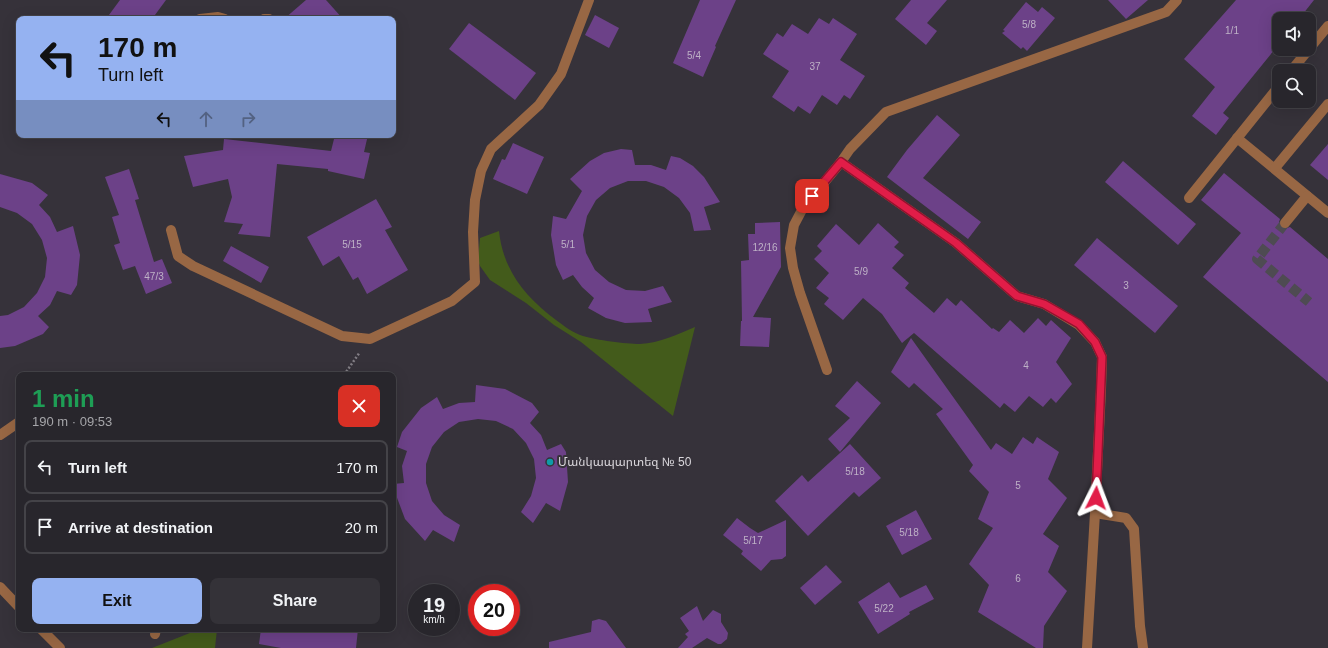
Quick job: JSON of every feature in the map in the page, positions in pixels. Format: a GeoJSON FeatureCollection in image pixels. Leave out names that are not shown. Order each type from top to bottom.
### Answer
{"type":"FeatureCollection","features":[{"type":"Feature","properties":{"kind":"lane"},"geometry":{"type":"LineString","coordinates":[[171,230],[178,256],[193,266],[342,336],[370,339],[452,301],[475,282],[473,232],[475,200],[482,171],[491,149],[539,105],[561,74],[589,0]]}},
{"type":"Feature","properties":{"kind":"lane"},"geometry":{"type":"LineString","coordinates":[[827,370],[800,293],[793,268],[790,248],[794,224],[803,208],[850,149],[886,112],[1166,12],[1177,0]]}},
{"type":"Feature","properties":{"kind":"lane"},"geometry":{"type":"LineString","coordinates":[[1297,64],[1328,26]]}},
{"type":"Feature","properties":{"kind":"lane"},"geometry":{"type":"LineString","coordinates":[[1189,198],[1272,95]]}},
{"type":"Feature","properties":{"kind":"lane"},"geometry":{"type":"LineString","coordinates":[[1275,168],[1328,104]]}},
{"type":"Feature","properties":{"kind":"lane"},"geometry":{"type":"LineString","coordinates":[[1237,138],[1328,213]]}},
{"type":"Feature","properties":{"kind":"lane"},"geometry":{"type":"LineString","coordinates":[[841,162],[956,243],[1017,296],[1044,304],[1079,324],[1095,342],[1102,357],[1096,514],[1087,648]]}},
{"type":"Feature","properties":{"kind":"lane"},"geometry":{"type":"LineString","coordinates":[[1285,223],[1307,196]]}},
{"type":"Feature","properties":{"kind":"lane"},"geometry":{"type":"LineString","coordinates":[[0,435],[16,424]]}},
{"type":"Feature","properties":{"kind":"lane"},"geometry":{"type":"LineString","coordinates":[[1096,514],[1126,518],[1134,529],[1140,626],[1143,648]]}},
{"type":"Feature","properties":{"kind":"lane"},"geometry":{"type":"LineString","coordinates":[[0,587],[16,604]]}},
{"type":"Feature","properties":{"kind":"lane"},"geometry":{"type":"LineString","coordinates":[[44,632],[60,648]]}},
{"type":"Feature","properties":{"kind":"path"},"geometry":{"type":"LineString","coordinates":[[346,372],[370,339]]}},
{"type":"Feature","properties":{"kind":"green space"},"geometry":{"type":"Polygon","coordinates":[[[499,231],[505,258],[517,282],[545,311],[565,327],[576,333],[603,340],[640,344],[662,340],[695,327],[673,416],[581,342],[554,325],[526,303],[490,280],[480,266],[478,260],[480,238],[499,231]]]}},
{"type":"Feature","properties":{"kind":"green space"},"geometry":{"type":"Polygon","coordinates":[[[192,632],[217,632],[215,648],[152,648],[192,632]]]}},
{"type":"Feature","properties":{"kind":"building"},"geometry":{"type":"Polygon","coordinates":[[[120,0],[166,0],[154,16],[108,16],[120,0]]]}},
{"type":"Feature","properties":{"kind":"building"},"geometry":{"type":"Polygon","coordinates":[[[306,0],[326,0],[340,16],[287,16],[306,0]]]}},
{"type":"Feature","properties":{"kind":"building"},"geometry":{"type":"Polygon","coordinates":[[[700,0],[736,0],[703,77],[673,63],[700,0]]]}},
{"type":"Feature","properties":{"kind":"building"},"geometry":{"type":"Polygon","coordinates":[[[911,0],[947,0],[927,23],[937,31],[926,45],[895,19],[911,0]]]}},
{"type":"Feature","properties":{"kind":"building"},"geometry":{"type":"Polygon","coordinates":[[[1108,0],[1148,0],[1126,19],[1108,0]]]}},
{"type":"Feature","properties":{"kind":"building"},"geometry":{"type":"Polygon","coordinates":[[[1236,0],[1314,0],[1305,12],[1272,12],[1272,53],[1223,113],[1229,118],[1216,135],[1192,116],[1215,87],[1184,59],[1236,0]]]}},
{"type":"Feature","properties":{"kind":"building"},"geometry":{"type":"Polygon","coordinates":[[[1026,2],[1038,12],[1042,7],[1055,18],[1027,51],[1023,47],[1021,49],[1002,33],[1026,2]]]}},
{"type":"Feature","properties":{"kind":"building"},"geometry":{"type":"Polygon","coordinates":[[[595,15],[619,28],[609,48],[585,35],[595,15]]]}},
{"type":"Feature","properties":{"kind":"building"},"geometry":{"type":"Polygon","coordinates":[[[819,18],[829,24],[833,18],[857,34],[840,60],[865,76],[850,99],[844,95],[837,105],[822,95],[810,114],[798,106],[794,112],[772,97],[789,71],[763,54],[777,33],[783,37],[792,24],[808,34],[819,18]]]}},
{"type":"Feature","properties":{"kind":"building"},"geometry":{"type":"Polygon","coordinates":[[[469,23],[536,73],[515,100],[449,49],[469,23]]]}},
{"type":"Feature","properties":{"kind":"building"},"geometry":{"type":"Polygon","coordinates":[[[937,115],[960,135],[923,178],[981,222],[968,239],[887,177],[907,150],[937,115]]]}},
{"type":"Feature","properties":{"kind":"building"},"geometry":{"type":"Polygon","coordinates":[[[334,138],[367,138],[364,152],[370,153],[364,179],[328,171],[328,169],[277,164],[270,237],[238,234],[243,224],[224,222],[232,197],[228,179],[193,187],[184,156],[223,150],[224,139],[331,151],[334,138]]]}},
{"type":"Feature","properties":{"kind":"building"},"geometry":{"type":"Polygon","coordinates":[[[513,143],[544,157],[527,194],[493,179],[502,159],[505,160],[513,143]]]}},
{"type":"Feature","properties":{"kind":"building"},"geometry":{"type":"Polygon","coordinates":[[[1328,144],[1328,180],[1310,165],[1328,144]]]}},
{"type":"Feature","properties":{"kind":"building"},"geometry":{"type":"Polygon","coordinates":[[[621,149],[632,150],[635,165],[651,165],[666,170],[671,156],[680,158],[693,166],[704,177],[720,202],[704,207],[711,230],[694,231],[690,213],[679,198],[664,187],[646,181],[628,181],[610,188],[596,200],[587,216],[583,235],[586,253],[595,270],[609,282],[626,290],[645,291],[663,286],[672,302],[648,309],[652,322],[625,323],[606,318],[588,308],[594,298],[582,287],[573,275],[563,280],[556,265],[551,235],[553,216],[566,219],[582,191],[570,179],[590,161],[604,153],[621,149]]]}},
{"type":"Feature","properties":{"kind":"building"},"geometry":{"type":"Polygon","coordinates":[[[1123,161],[1196,224],[1178,245],[1105,182],[1123,161]]]}},
{"type":"Feature","properties":{"kind":"building"},"geometry":{"type":"Polygon","coordinates":[[[129,169],[139,199],[135,200],[154,262],[162,259],[172,283],[146,294],[135,266],[123,270],[114,245],[120,243],[112,217],[119,215],[105,177],[129,169]]]}},
{"type":"Feature","properties":{"kind":"building"},"geometry":{"type":"Polygon","coordinates":[[[1224,173],[1280,219],[1279,222],[1281,228],[1284,229],[1290,227],[1328,259],[1328,382],[1203,277],[1241,233],[1201,200],[1224,173]]]}},
{"type":"Feature","properties":{"kind":"building"},"geometry":{"type":"Polygon","coordinates":[[[0,174],[32,183],[48,195],[39,205],[50,217],[57,232],[73,226],[80,255],[77,285],[71,295],[57,291],[50,305],[38,316],[49,327],[43,334],[15,346],[0,348],[0,316],[8,315],[24,307],[37,293],[45,277],[47,258],[42,240],[32,224],[17,213],[0,207],[0,174]]]}},
{"type":"Feature","properties":{"kind":"building"},"geometry":{"type":"Polygon","coordinates":[[[376,199],[392,227],[385,230],[408,270],[367,294],[358,277],[353,280],[339,256],[323,266],[307,237],[376,199]]]}},
{"type":"Feature","properties":{"kind":"building"},"geometry":{"type":"Polygon","coordinates":[[[780,222],[781,267],[753,317],[771,318],[769,347],[740,346],[742,321],[741,261],[749,260],[748,234],[755,234],[755,223],[780,222]]]}},
{"type":"Feature","properties":{"kind":"building"},"geometry":{"type":"Polygon","coordinates":[[[878,223],[899,242],[894,247],[904,255],[892,268],[909,283],[905,288],[934,313],[947,298],[956,306],[961,300],[992,329],[993,328],[999,332],[1010,320],[1024,333],[1038,318],[1046,326],[1051,320],[1071,338],[1056,362],[1072,384],[1056,403],[1051,398],[1043,407],[1029,396],[1015,412],[1004,403],[1000,408],[914,333],[902,343],[882,314],[863,298],[843,320],[824,304],[829,298],[816,288],[829,273],[814,259],[822,251],[817,246],[836,224],[859,245],[878,223]]]}},
{"type":"Feature","properties":{"kind":"building"},"geometry":{"type":"Polygon","coordinates":[[[1097,238],[1178,306],[1155,333],[1074,265],[1097,238]]]}},
{"type":"Feature","properties":{"kind":"building"},"geometry":{"type":"Polygon","coordinates":[[[231,246],[269,267],[261,283],[223,261],[231,246]]]}},
{"type":"Feature","properties":{"kind":"building"},"geometry":{"type":"Polygon","coordinates":[[[911,338],[991,450],[996,443],[1012,454],[1023,437],[1033,444],[1037,437],[1059,452],[1048,479],[1067,498],[1043,534],[1059,546],[1048,572],[1067,591],[1044,626],[1043,648],[1036,648],[978,612],[989,585],[969,564],[993,528],[978,519],[989,492],[969,471],[973,465],[936,414],[943,409],[914,383],[909,388],[891,372],[911,338]]]}},
{"type":"Feature","properties":{"kind":"building"},"geometry":{"type":"Polygon","coordinates":[[[857,381],[881,403],[840,452],[828,439],[850,418],[835,406],[857,381]]]}},
{"type":"Feature","properties":{"kind":"building","name":"Մանկապարտեզ № 50"},"geometry":{"type":"Polygon","coordinates":[[[476,385],[505,389],[532,403],[539,412],[530,423],[541,435],[547,450],[561,444],[566,452],[568,482],[560,511],[546,503],[533,523],[521,512],[531,496],[536,478],[534,459],[526,443],[513,429],[496,421],[478,419],[459,422],[444,432],[432,447],[426,464],[426,483],[432,501],[444,515],[460,525],[454,542],[433,530],[425,541],[405,519],[396,495],[396,484],[404,483],[402,466],[407,451],[397,447],[402,432],[421,408],[437,397],[443,409],[459,403],[475,402],[476,385]]]}},
{"type":"Feature","properties":{"kind":"building"},"geometry":{"type":"Polygon","coordinates":[[[850,444],[881,478],[859,497],[854,492],[808,536],[775,501],[802,475],[808,482],[850,444]]]}},
{"type":"Feature","properties":{"kind":"building"},"geometry":{"type":"Polygon","coordinates":[[[916,510],[932,539],[902,555],[886,526],[916,510]]]}},
{"type":"Feature","properties":{"kind":"building"},"geometry":{"type":"Polygon","coordinates":[[[737,518],[758,533],[786,520],[786,556],[782,559],[771,560],[761,571],[741,554],[743,551],[723,535],[737,518]]]}},
{"type":"Feature","properties":{"kind":"building"},"geometry":{"type":"Polygon","coordinates":[[[826,565],[842,582],[815,605],[800,588],[826,565]]]}},
{"type":"Feature","properties":{"kind":"building"},"geometry":{"type":"Polygon","coordinates":[[[889,582],[900,598],[926,585],[934,599],[909,612],[910,614],[878,634],[858,602],[889,582]]]}},
{"type":"Feature","properties":{"kind":"building"},"geometry":{"type":"Polygon","coordinates":[[[697,606],[703,621],[713,610],[721,614],[721,622],[728,633],[727,639],[721,644],[718,644],[707,638],[692,648],[678,648],[688,637],[685,634],[689,631],[680,618],[697,606]]]}},
{"type":"Feature","properties":{"kind":"building"},"geometry":{"type":"Polygon","coordinates":[[[599,619],[606,621],[626,648],[549,648],[549,642],[591,632],[592,621],[599,619]]]}},
{"type":"Feature","properties":{"kind":"building"},"geometry":{"type":"Polygon","coordinates":[[[261,632],[358,632],[356,648],[281,648],[259,644],[261,632]]]}},
{"type":"Feature","properties":{"kind":"tunnel"},"geometry":{"type":"LineString","coordinates":[[1285,223],[1257,259],[1309,302]]}},
{"type":"Feature","properties":{"kind":"place","name":"Մանկապարտեզ № 50"},"geometry":{"type":"Point","coordinates":[550,462]}},
{"type":"Feature","properties":{"kind":"route"},"geometry":{"type":"LineString","coordinates":[[812,196],[841,162],[956,243],[1017,296],[1044,304],[1079,324],[1095,342],[1102,357],[1096,498]]}}]}
